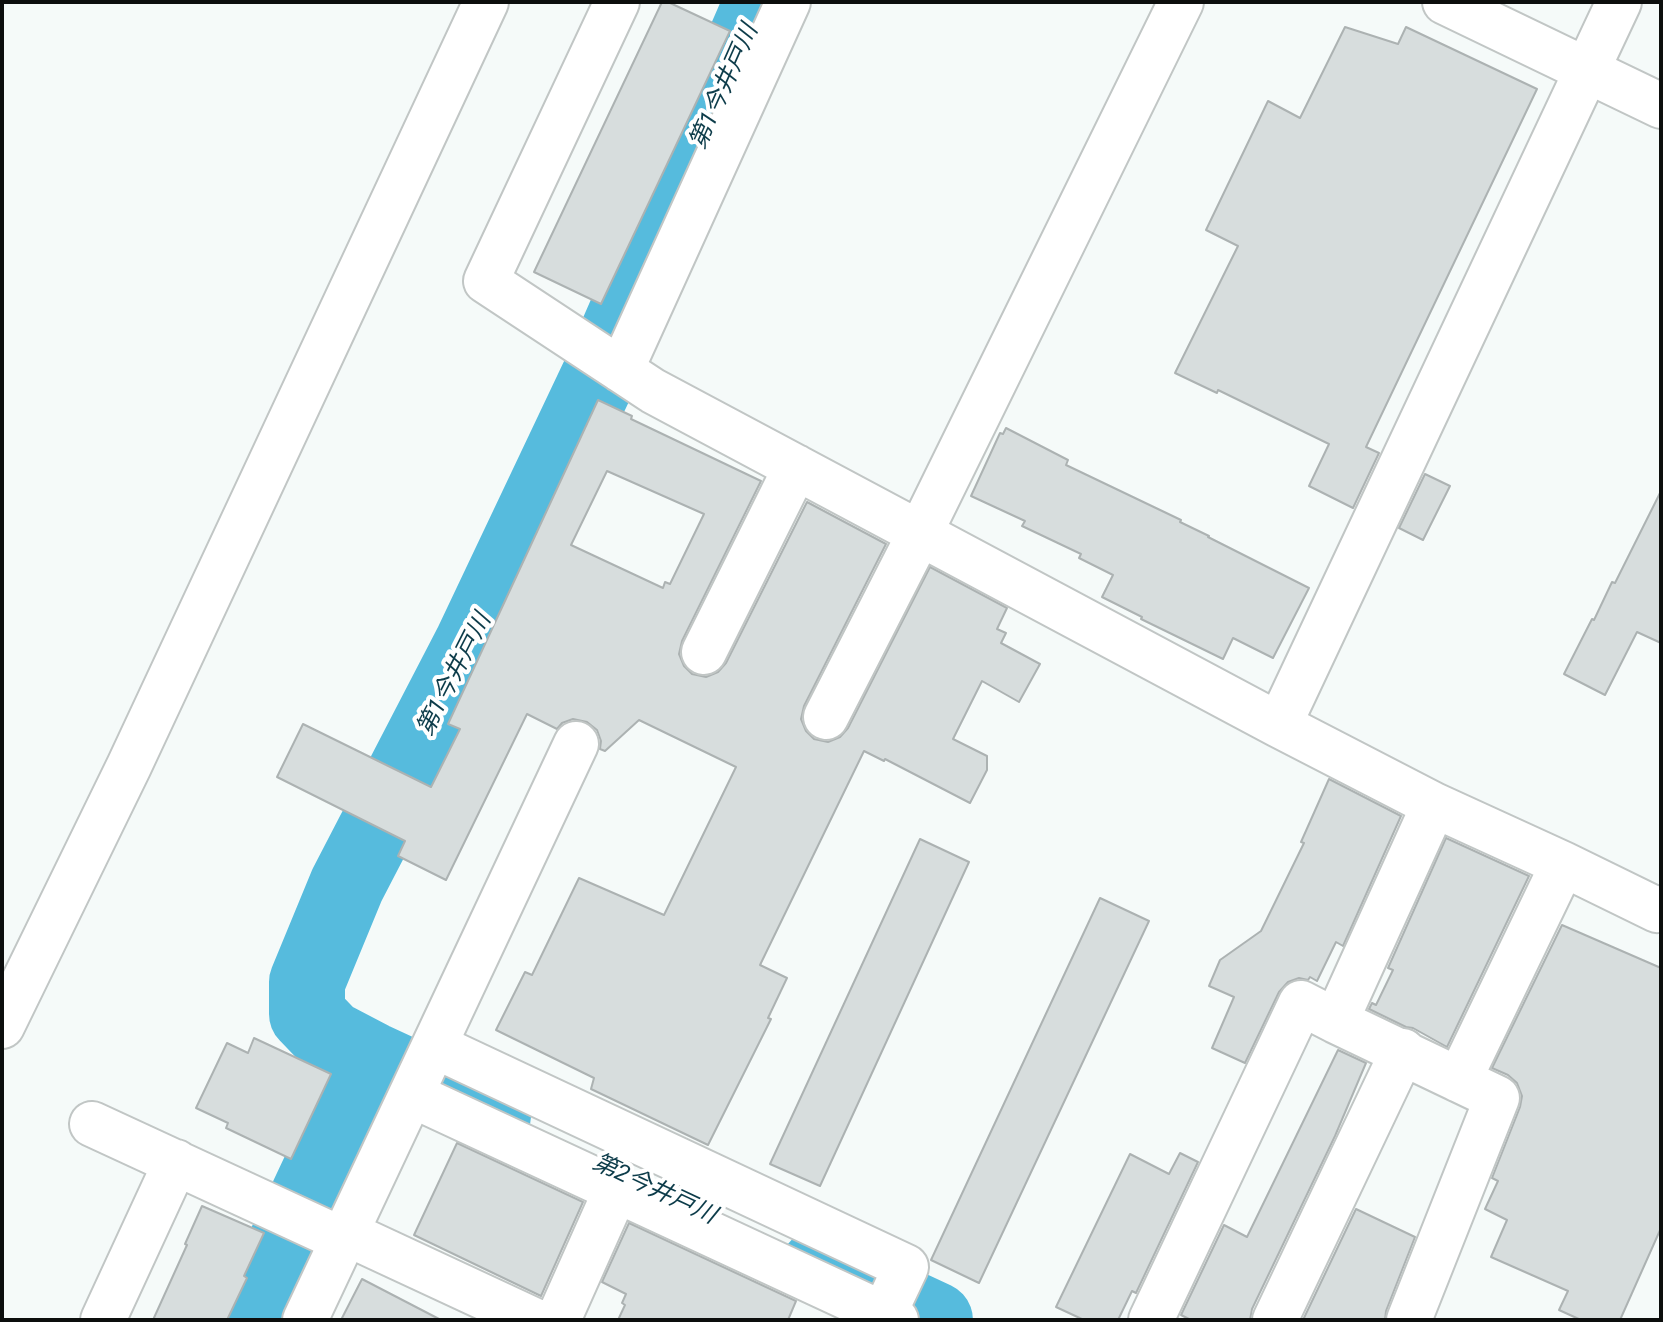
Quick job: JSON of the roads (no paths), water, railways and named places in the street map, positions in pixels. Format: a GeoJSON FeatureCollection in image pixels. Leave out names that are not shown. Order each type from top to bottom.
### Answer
{"type":"FeatureCollection","features":[{"type":"Feature","properties":{"kind":"street"},"geometry":{"type":"LineString","coordinates":[[2,1026],[129,766],[486,2]]}},
{"type":"Feature","properties":{"kind":"street"},"geometry":{"type":"LineString","coordinates":[[617,2],[486,281],[653,391],[1434,805],[1657,910],[1661,908]]}},
{"type":"Feature","properties":{"kind":"street"},"geometry":{"type":"LineString","coordinates":[[620,369],[788,2]]}},
{"type":"Feature","properties":{"kind":"street"},"geometry":{"type":"LineString","coordinates":[[826,717],[1181,2]]}},
{"type":"Feature","properties":{"kind":"street"},"geometry":{"type":"LineString","coordinates":[[1445,2],[1661,106]]}},
{"type":"Feature","properties":{"kind":"street"},"geometry":{"type":"LineString","coordinates":[[1279,725],[1619,2]]}},
{"type":"Feature","properties":{"kind":"street"},"geometry":{"type":"LineString","coordinates":[[704,652],[796,467]]}},
{"type":"Feature","properties":{"kind":"street"},"geometry":{"type":"LineString","coordinates":[[305,1320],[576,744]]}},
{"type":"Feature","properties":{"kind":"street"},"geometry":{"type":"LineString","coordinates":[[1336,1021],[1434,805]]}},
{"type":"Feature","properties":{"kind":"street"},"geometry":{"type":"LineString","coordinates":[[1459,1080],[1563,864]]}},
{"type":"Feature","properties":{"kind":"street"},"geometry":{"type":"LineString","coordinates":[[1151,1320],[1301,1003],[1497,1098],[1409,1320]]}},
{"type":"Feature","properties":{"kind":"street"},"geometry":{"type":"LineString","coordinates":[[413,1094],[887,1318],[906,1267],[434,1048]]}},
{"type":"Feature","properties":{"kind":"street"},"geometry":{"type":"LineString","coordinates":[[1275,1320],[1403,1051]]}},
{"type":"Feature","properties":{"kind":"street"},"geometry":{"type":"LineString","coordinates":[[92,1124],[533,1320]]}},
{"type":"Feature","properties":{"kind":"street"},"geometry":{"type":"LineString","coordinates":[[103,1320],[177,1163]]}},
{"type":"Feature","properties":{"kind":"street"},"geometry":{"type":"LineString","coordinates":[[558,1320],[616,1190]]}},
{"type":"Feature","properties":{"kind":"waterway","name":"第1今井戸川"},"geometry":{"type":"LineString","coordinates":[[493,1116],[330,1038],[307,1014],[307,982],[347,885],[472,644],[600,374],[762,2]]}},
{"type":"Feature","properties":{"kind":"waterway","name":"第1今井戸川"},"geometry":{"type":"LineString","coordinates":[[250,1320],[372,1060]]}},
{"type":"Feature","properties":{"kind":"waterway","name":"第2今井戸川"},"geometry":{"type":"LineString","coordinates":[[819,1266],[935,1320]]}}]}
